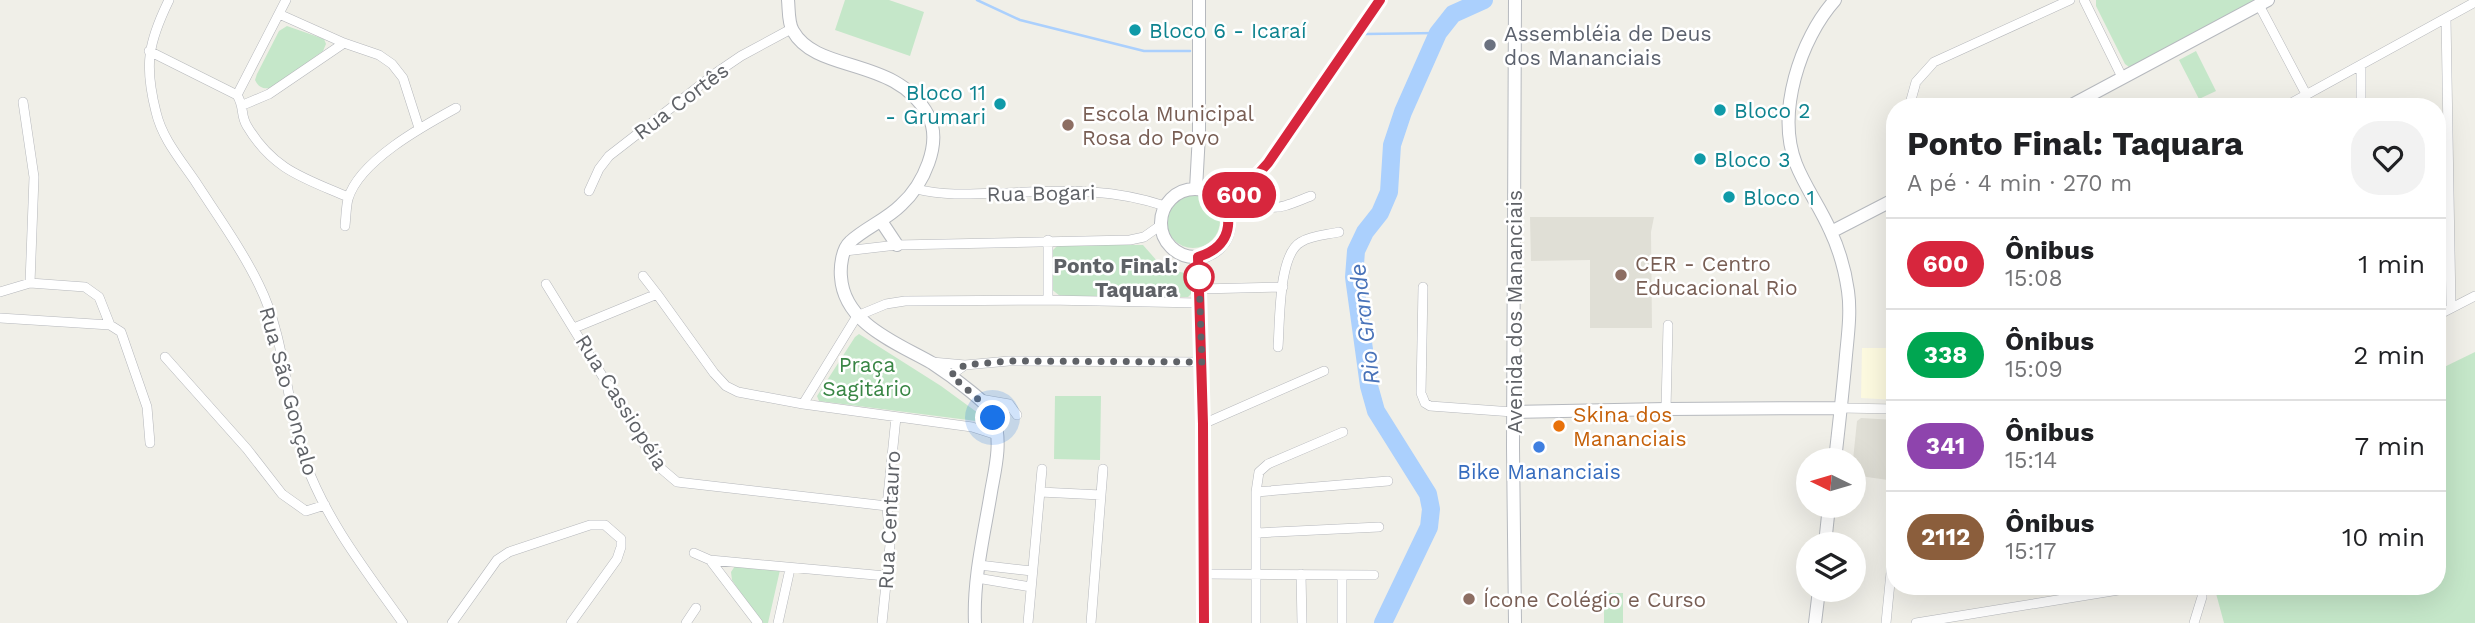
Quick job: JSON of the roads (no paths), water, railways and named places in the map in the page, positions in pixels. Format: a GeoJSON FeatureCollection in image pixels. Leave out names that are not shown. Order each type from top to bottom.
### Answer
{"type":"FeatureCollection","features":[{"type":"Feature","properties":{"kind":"street","name":"Rua São Gonçalo"},"geometry":{"type":"LineString","coordinates":[[169,0],[149,51],[149,80],[161,131],[233,238],[260,287],[276,331],[306,464],[338,530],[403,623]]}},
{"type":"Feature","properties":{"kind":"street"},"geometry":{"type":"LineString","coordinates":[[237,95],[286,0]]}},
{"type":"Feature","properties":{"kind":"street"},"geometry":{"type":"LineString","coordinates":[[788,0],[791,29],[802,43],[814,52],[880,74],[901,84],[917,99],[932,127],[933,144],[916,189],[901,206],[847,243],[841,276],[844,293],[857,316],[875,331],[951,375],[980,399],[993,418],[997,435],[996,464],[978,572],[975,623]]}},
{"type":"Feature","properties":{"kind":"street"},"geometry":{"type":"LineString","coordinates":[[1196,189],[1199,134],[1199,0]]}},
{"type":"Feature","properties":{"kind":"street"},"geometry":{"type":"LineString","coordinates":[[1227,212],[1268,163],[1380,0]]}},
{"type":"Feature","properties":{"kind":"street","name":"Avenida dos Mananciais"},"geometry":{"type":"LineString","coordinates":[[1515,0],[1515,623]]}},
{"type":"Feature","properties":{"kind":"street"},"geometry":{"type":"LineString","coordinates":[[1835,0],[1820,19],[1800,59],[1790,117],[1791,142],[1796,162],[1831,232],[1849,294],[1849,327],[1836,448]]}},
{"type":"Feature","properties":{"kind":"street"},"geometry":{"type":"LineString","coordinates":[[1912,98],[1916,82],[1934,62],[2070,0]]}},
{"type":"Feature","properties":{"kind":"street"},"geometry":{"type":"LineString","coordinates":[[2084,0],[2122,77]]}},
{"type":"Feature","properties":{"kind":"street"},"geometry":{"type":"LineString","coordinates":[[2299,98],[2475,2]]}},
{"type":"Feature","properties":{"kind":"street"},"geometry":{"type":"LineString","coordinates":[[2084,98],[2264,3],[2306,94]]}},
{"type":"Feature","properties":{"kind":"street"},"geometry":{"type":"LineString","coordinates":[[279,14],[344,43],[379,55],[392,64],[403,78],[419,128]]}},
{"type":"Feature","properties":{"kind":"street"},"geometry":{"type":"LineString","coordinates":[[2446,18],[2451,308]]}},
{"type":"Feature","properties":{"kind":"street","name":"Rua Cortês"},"geometry":{"type":"LineString","coordinates":[[589,191],[603,162],[620,148],[716,73],[791,29]]}},
{"type":"Feature","properties":{"kind":"street"},"geometry":{"type":"LineString","coordinates":[[243,105],[269,94],[344,43]]}},
{"type":"Feature","properties":{"kind":"street"},"geometry":{"type":"LineString","coordinates":[[149,51],[237,95],[243,105],[243,120],[258,144],[275,162],[294,174],[348,197]]}},
{"type":"Feature","properties":{"kind":"street"},"geometry":{"type":"LineString","coordinates":[[2361,66],[2361,98]]}},
{"type":"Feature","properties":{"kind":"street"},"geometry":{"type":"LineString","coordinates":[[23,102],[34,177],[30,283]]}},
{"type":"Feature","properties":{"kind":"street"},"geometry":{"type":"LineString","coordinates":[[345,226],[348,197],[367,169],[419,128],[456,108]]}},
{"type":"Feature","properties":{"kind":"street","name":"Rua Bogari"},"geometry":{"type":"LineString","coordinates":[[916,189],[945,194],[1080,190],[1114,192],[1165,206]]}},
{"type":"Feature","properties":{"kind":"street"},"geometry":{"type":"LineString","coordinates":[[1196,189],[1205,190],[1219,199],[1227,212],[1228,224],[1226,236],[1219,246],[1198,257],[1173,249],[1165,238],[1161,225],[1165,206],[1173,196],[1184,190],[1196,189]]}},
{"type":"Feature","properties":{"kind":"street"},"geometry":{"type":"LineString","coordinates":[[1219,199],[1241,194],[1270,208],[1282,207],[1311,196]]}},
{"type":"Feature","properties":{"kind":"street"},"geometry":{"type":"LineString","coordinates":[[1831,232],[1886,204]]}},
{"type":"Feature","properties":{"kind":"street"},"geometry":{"type":"LineString","coordinates":[[881,221],[897,245]]}},
{"type":"Feature","properties":{"kind":"street"},"geometry":{"type":"LineString","coordinates":[[845,251],[897,245],[1137,239],[1161,225]]}},
{"type":"Feature","properties":{"kind":"street"},"geometry":{"type":"LineString","coordinates":[[1278,347],[1287,259],[1301,241],[1339,232]]}},
{"type":"Feature","properties":{"kind":"street"},"geometry":{"type":"LineString","coordinates":[[1048,240],[1048,300]]}},
{"type":"Feature","properties":{"kind":"street"},"geometry":{"type":"LineString","coordinates":[[1198,257],[1202,362],[1204,623]]}},
{"type":"Feature","properties":{"kind":"street"},"geometry":{"type":"LineString","coordinates":[[643,276],[726,386],[738,392],[803,404],[972,426],[997,435]]}},
{"type":"Feature","properties":{"kind":"street"},"geometry":{"type":"LineString","coordinates":[[0,292],[30,283],[85,287],[99,297],[110,325]]}},
{"type":"Feature","properties":{"kind":"street","name":"Rua Cassiopéia"},"geometry":{"type":"LineString","coordinates":[[546,284],[657,465],[677,482],[887,506]]}},
{"type":"Feature","properties":{"kind":"street"},"geometry":{"type":"LineString","coordinates":[[1200,289],[1283,287]]}},
{"type":"Feature","properties":{"kind":"street"},"geometry":{"type":"LineString","coordinates":[[1423,287],[1421,393],[1424,403],[1430,406],[1513,412],[1666,408],[1886,410]]}},
{"type":"Feature","properties":{"kind":"street"},"geometry":{"type":"LineString","coordinates":[[575,328],[657,294]]}},
{"type":"Feature","properties":{"kind":"street"},"geometry":{"type":"LineString","coordinates":[[2446,311],[2475,296]]}},
{"type":"Feature","properties":{"kind":"street"},"geometry":{"type":"LineString","coordinates":[[803,404],[857,316],[886,304],[905,301],[1048,300],[1199,303]]}},
{"type":"Feature","properties":{"kind":"street"},"geometry":{"type":"LineString","coordinates":[[0,318],[110,325],[121,332],[148,407],[150,443]]}},
{"type":"Feature","properties":{"kind":"street"},"geometry":{"type":"LineString","coordinates":[[1666,408],[1668,325]]}},
{"type":"Feature","properties":{"kind":"street"},"geometry":{"type":"LineString","coordinates":[[165,357],[247,449],[282,494],[306,511],[325,505]]}},
{"type":"Feature","properties":{"kind":"street"},"geometry":{"type":"LineString","coordinates":[[930,362],[965,365],[1009,361],[1202,362]]}},
{"type":"Feature","properties":{"kind":"street"},"geometry":{"type":"LineString","coordinates":[[951,375],[965,365]]}},
{"type":"Feature","properties":{"kind":"street"},"geometry":{"type":"LineString","coordinates":[[1203,424],[1324,371]]}},
{"type":"Feature","properties":{"kind":"street"},"geometry":{"type":"LineString","coordinates":[[980,399],[1009,404],[1017,415]]}},
{"type":"Feature","properties":{"kind":"street","name":"Rua Centauro"},"geometry":{"type":"LineString","coordinates":[[882,623],[890,545],[887,506],[896,417]]}},
{"type":"Feature","properties":{"kind":"street"},"geometry":{"type":"LineString","coordinates":[[972,426],[993,418]]}},
{"type":"Feature","properties":{"kind":"street"},"geometry":{"type":"LineString","coordinates":[[1256,623],[1256,492],[1259,472],[1268,464],[1343,432]]}},
{"type":"Feature","properties":{"kind":"street"},"geometry":{"type":"LineString","coordinates":[[1028,623],[1042,469]]}},
{"type":"Feature","properties":{"kind":"street"},"geometry":{"type":"LineString","coordinates":[[1091,623],[1103,470]]}},
{"type":"Feature","properties":{"kind":"street"},"geometry":{"type":"LineString","coordinates":[[1256,492],[1325,484],[1388,481]]}},
{"type":"Feature","properties":{"kind":"street"},"geometry":{"type":"LineString","coordinates":[[1040,492],[1101,495]]}},
{"type":"Feature","properties":{"kind":"street"},"geometry":{"type":"LineString","coordinates":[[452,623],[497,560],[509,552],[590,525],[605,525],[621,539],[617,559],[571,623]]}},
{"type":"Feature","properties":{"kind":"street"},"geometry":{"type":"LineString","coordinates":[[1257,533],[1380,527]]}},
{"type":"Feature","properties":{"kind":"street"},"geometry":{"type":"LineString","coordinates":[[694,553],[710,561],[886,576]]}},
{"type":"Feature","properties":{"kind":"street"},"geometry":{"type":"LineString","coordinates":[[710,561],[758,623]]}},
{"type":"Feature","properties":{"kind":"street"},"geometry":{"type":"LineString","coordinates":[[778,623],[790,569]]}},
{"type":"Feature","properties":{"kind":"street"},"geometry":{"type":"LineString","coordinates":[[978,572],[1032,571]]}},
{"type":"Feature","properties":{"kind":"street"},"geometry":{"type":"LineString","coordinates":[[978,572],[1031,587]]}},
{"type":"Feature","properties":{"kind":"street"},"geometry":{"type":"LineString","coordinates":[[1203,574],[1374,575]]}},
{"type":"Feature","properties":{"kind":"street"},"geometry":{"type":"LineString","coordinates":[[1301,574],[1302,623]]}},
{"type":"Feature","properties":{"kind":"street"},"geometry":{"type":"LineString","coordinates":[[1342,575],[1342,623]]}},
{"type":"Feature","properties":{"kind":"street"},"geometry":{"type":"LineString","coordinates":[[1886,623],[1889,595]]}},
{"type":"Feature","properties":{"kind":"street"},"geometry":{"type":"LineString","coordinates":[[1916,623],[2088,595]]}},
{"type":"Feature","properties":{"kind":"street"},"geometry":{"type":"LineString","coordinates":[[2194,623],[2202,595]]}},
{"type":"Feature","properties":{"kind":"street"},"geometry":{"type":"LineString","coordinates":[[1815,623],[1818,602]]}},
{"type":"Feature","properties":{"kind":"street"},"geometry":{"type":"LineString","coordinates":[[686,623],[696,608]]}},
{"type":"Feature","properties":{"kind":"waterway"},"geometry":{"type":"LineString","coordinates":[[977,0],[1020,20],[1144,51],[1190,51]]}},
{"type":"Feature","properties":{"kind":"waterway","name":"Rio Grande"},"geometry":{"type":"LineString","coordinates":[[1383,623],[1429,527],[1431,509],[1428,494],[1376,411],[1369,386],[1354,277],[1356,251],[1365,232],[1380,213],[1389,192],[1392,145],[1403,112],[1438,33],[1453,14],[1484,0]]}},
{"type":"Feature","properties":{"kind":"waterway"},"geometry":{"type":"LineString","coordinates":[[1365,34],[1438,33]]}},
{"type":"Feature","properties":{"kind":"place","name":"Bloco 6 - Icaraí"},"geometry":{"type":"Point","coordinates":[1135,30]}},
{"type":"Feature","properties":{"kind":"place","name":"Assembléia de Deus dos Mananciais"},"geometry":{"type":"Point","coordinates":[1490,45]}},
{"type":"Feature","properties":{"kind":"place","name":"Bloco 11 - Grumari"},"geometry":{"type":"Point","coordinates":[1000,104]}},
{"type":"Feature","properties":{"kind":"place","name":"Bloco 2"},"geometry":{"type":"Point","coordinates":[1720,110]}},
{"type":"Feature","properties":{"kind":"place","name":"Escola Municipal Rosa do Povo"},"geometry":{"type":"Point","coordinates":[1068,125]}},
{"type":"Feature","properties":{"kind":"place","name":"Bloco 3"},"geometry":{"type":"Point","coordinates":[1700,159]}},
{"type":"Feature","properties":{"kind":"place","name":"Bloco 1"},"geometry":{"type":"Point","coordinates":[1729,197]}},
{"type":"Feature","properties":{"kind":"place","name":"CER - Centro Educacional Rio"},"geometry":{"type":"Point","coordinates":[1621,275]}},
{"type":"Feature","properties":{"kind":"place","name":"Ponto Final: Taquara"},"geometry":{"type":"Point","coordinates":[1199,277]}},
{"type":"Feature","properties":{"kind":"place","name":"Skina dos Mananciais"},"geometry":{"type":"Point","coordinates":[1559,426]}},
{"type":"Feature","properties":{"kind":"place","name":"Bike Mananciais"},"geometry":{"type":"Point","coordinates":[1539,447]}},
{"type":"Feature","properties":{"kind":"place","name":"Ícone Colégio e Curso"},"geometry":{"type":"Point","coordinates":[1469,599]}},
{"type":"Feature","properties":{"kind":"park label","name":"Praça Sagitário"},"geometry":{"type":"Point","coordinates":[867,376]}}]}
